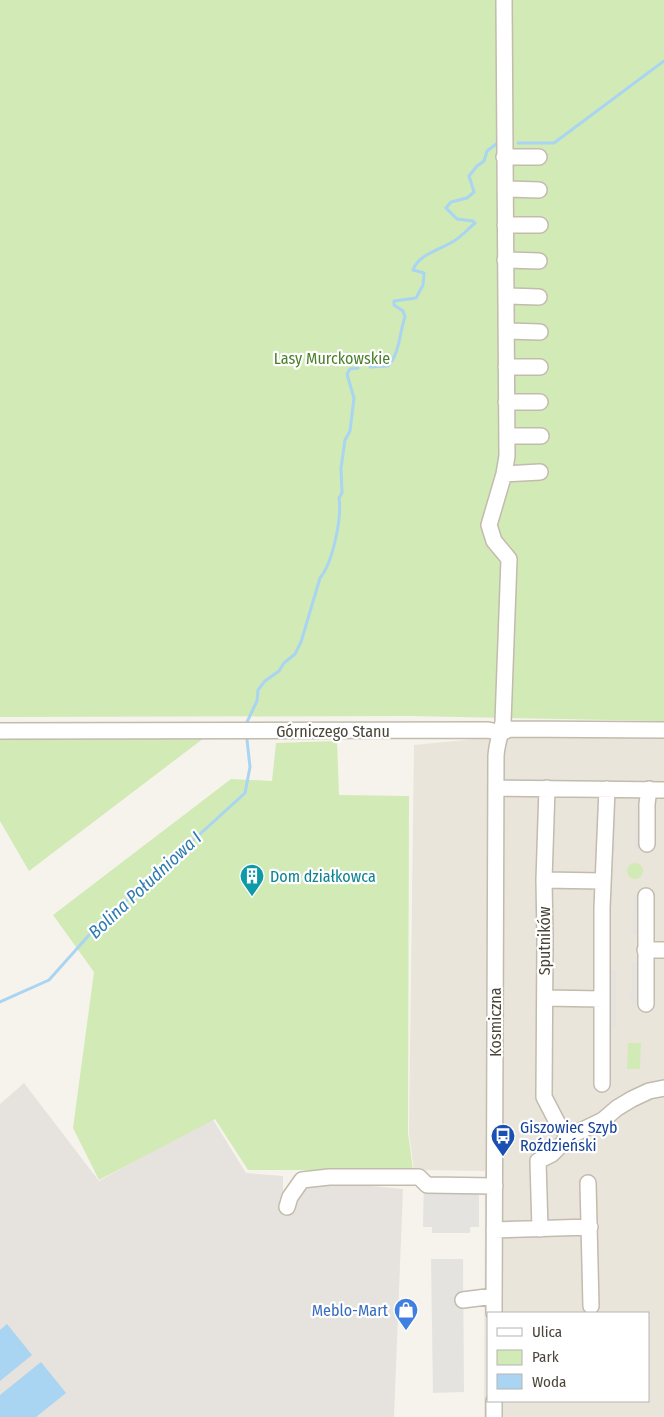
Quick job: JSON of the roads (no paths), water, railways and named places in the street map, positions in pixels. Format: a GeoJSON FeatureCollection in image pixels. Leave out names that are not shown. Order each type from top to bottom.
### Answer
{"type":"FeatureCollection","features":[{"type":"Feature","properties":{"kind":"street","name":"Kosmiczna"},"geometry":{"type":"LineString","coordinates":[[494,1312],[496,788],[497,741],[503,722],[509,559],[494,542],[489,525],[504,474],[507,456],[504,0]]}},
{"type":"Feature","properties":{"kind":"street"},"geometry":{"type":"LineString","coordinates":[[504,157],[539,157]]}},
{"type":"Feature","properties":{"kind":"street"},"geometry":{"type":"LineString","coordinates":[[505,189],[539,190]]}},
{"type":"Feature","properties":{"kind":"street"},"geometry":{"type":"LineString","coordinates":[[505,225],[540,225]]}},
{"type":"Feature","properties":{"kind":"street"},"geometry":{"type":"LineString","coordinates":[[505,260],[539,261]]}},
{"type":"Feature","properties":{"kind":"street"},"geometry":{"type":"LineString","coordinates":[[506,296],[539,297]]}},
{"type":"Feature","properties":{"kind":"street"},"geometry":{"type":"LineString","coordinates":[[506,331],[540,332]]}},
{"type":"Feature","properties":{"kind":"street"},"geometry":{"type":"LineString","coordinates":[[506,367],[540,368]]}},
{"type":"Feature","properties":{"kind":"street"},"geometry":{"type":"LineString","coordinates":[[506,402],[540,402]]}},
{"type":"Feature","properties":{"kind":"street"},"geometry":{"type":"LineString","coordinates":[[506,436],[541,436]]}},
{"type":"Feature","properties":{"kind":"street"},"geometry":{"type":"LineString","coordinates":[[504,474],[540,472]]}},
{"type":"Feature","properties":{"kind":"street","name":"Górniczego Stanu"},"geometry":{"type":"LineString","coordinates":[[0,731],[488,730],[501,733],[510,729],[664,730]]}},
{"type":"Feature","properties":{"kind":"street"},"geometry":{"type":"LineString","coordinates":[[496,788],[664,790]]}},
{"type":"Feature","properties":{"kind":"street","name":"Sputników"},"geometry":{"type":"LineString","coordinates":[[546,788],[544,1097],[559,1126],[570,1136]]}},
{"type":"Feature","properties":{"kind":"street"},"geometry":{"type":"LineString","coordinates":[[602,1084],[602,881],[607,789]]}},
{"type":"Feature","properties":{"kind":"street"},"geometry":{"type":"LineString","coordinates":[[647,844],[649,790]]}},
{"type":"Feature","properties":{"kind":"street"},"geometry":{"type":"LineString","coordinates":[[544,880],[602,881]]}},
{"type":"Feature","properties":{"kind":"street"},"geometry":{"type":"LineString","coordinates":[[646,896],[646,1004]]}},
{"type":"Feature","properties":{"kind":"street"},"geometry":{"type":"LineString","coordinates":[[645,950],[664,950]]}},
{"type":"Feature","properties":{"kind":"street"},"geometry":{"type":"LineString","coordinates":[[545,998],[602,999]]}},
{"type":"Feature","properties":{"kind":"street"},"geometry":{"type":"LineString","coordinates":[[540,1229],[538,1161],[552,1154],[570,1136],[603,1120],[632,1098],[649,1091],[664,1088]]}},
{"type":"Feature","properties":{"kind":"street"},"geometry":{"type":"LineString","coordinates":[[288,1207],[290,1197],[302,1180],[320,1178],[419,1177],[427,1185],[494,1186]]}},
{"type":"Feature","properties":{"kind":"street"},"geometry":{"type":"LineString","coordinates":[[588,1183],[591,1306]]}},
{"type":"Feature","properties":{"kind":"street"},"geometry":{"type":"LineString","coordinates":[[494,1230],[590,1227]]}},
{"type":"Feature","properties":{"kind":"street"},"geometry":{"type":"LineString","coordinates":[[463,1300],[494,1296]]}},
{"type":"Feature","properties":{"kind":"street"},"geometry":{"type":"LineString","coordinates":[[494,1402],[494,1417]]}},
{"type":"Feature","properties":{"kind":"water"},"geometry":{"type":"Polygon","coordinates":[[[7,1324],[32,1355],[0,1381],[0,1330],[7,1324]]]}},
{"type":"Feature","properties":{"kind":"water"},"geometry":{"type":"Polygon","coordinates":[[[41,1362],[66,1393],[36,1417],[0,1417],[0,1395],[41,1362]]]}},
{"type":"Feature","properties":{"kind":"waterway","name":"Bolina Południowa I"},"geometry":{"type":"LineString","coordinates":[[518,143],[554,143],[664,61]]}},
{"type":"Feature","properties":{"kind":"waterway","name":"Bolina Południowa I"},"geometry":{"type":"LineString","coordinates":[[370,367],[388,366],[395,355],[405,317],[403,311],[394,305],[394,301],[416,298],[423,285],[424,273],[413,270],[416,264],[431,252],[457,239],[475,223],[473,221],[457,219],[446,208],[451,202],[467,198],[474,192],[469,176],[484,161],[487,151],[499,142]]}},
{"type":"Feature","properties":{"kind":"waterway","name":"Bolina Południowa I"},"geometry":{"type":"LineString","coordinates":[[247,722],[257,701],[258,690],[265,681],[279,671],[284,663],[295,654],[301,642],[320,578],[333,551],[338,528],[339,498],[342,493],[341,468],[345,440],[350,431],[354,398],[347,374],[350,369],[358,368]]}},
{"type":"Feature","properties":{"kind":"waterway","name":"Bolina Południowa I"},"geometry":{"type":"LineString","coordinates":[[0,1002],[49,980],[90,934],[245,793],[250,767],[247,740]]}},
{"type":"Feature","properties":{"kind":"place","name":"Dom działkowca"},"geometry":{"type":"Point","coordinates":[252,897]}},
{"type":"Feature","properties":{"kind":"place","name":"Giszowiec Szyb Roździeński"},"geometry":{"type":"Point","coordinates":[503,1157]}},
{"type":"Feature","properties":{"kind":"place","name":"Meblo-Mart"},"geometry":{"type":"Point","coordinates":[406,1331]}},
{"type":"Feature","properties":{"kind":"park label","name":"Lasy Murckowskie"},"geometry":{"type":"Point","coordinates":[332,358]}}]}
